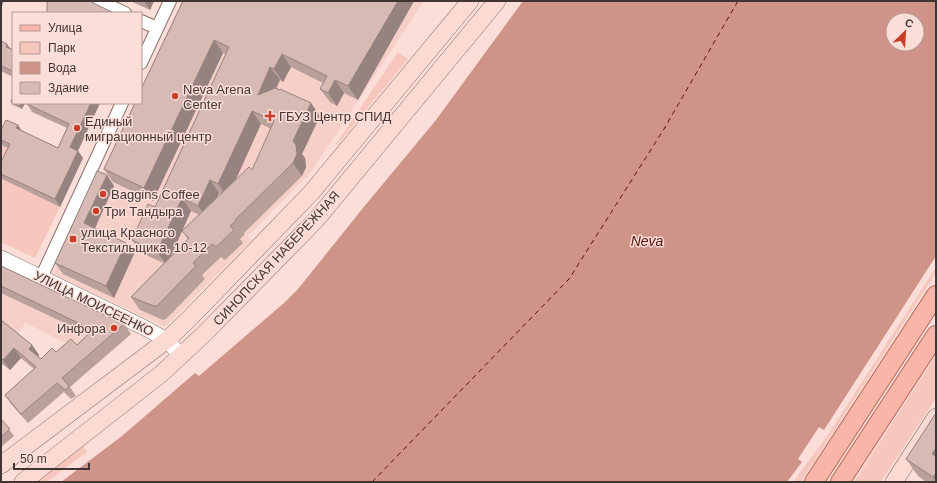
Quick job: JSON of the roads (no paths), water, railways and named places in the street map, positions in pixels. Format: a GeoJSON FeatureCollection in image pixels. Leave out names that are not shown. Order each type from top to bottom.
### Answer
{"type":"FeatureCollection","features":[{"type":"Feature","properties":{"kind":"main road","name":"СИНОПСКАЯ НАБЕРЕЖНАЯ"},"geometry":{"type":"LineString","coordinates":[[1,465],[167,340],[311,193],[470,1]]}},
{"type":"Feature","properties":{"kind":"main road","name":"СИНОПСКАЯ НАБЕРЕЖНАЯ"},"geometry":{"type":"LineString","coordinates":[[23,482],[130,399],[182,356],[316,220],[497,1]]}},
{"type":"Feature","properties":{"kind":"main road"},"geometry":{"type":"LineString","coordinates":[[814,482],[936,295]]}},
{"type":"Feature","properties":{"kind":"main road"},"geometry":{"type":"LineString","coordinates":[[840,482],[936,335]]}},
{"type":"Feature","properties":{"kind":"main road"},"geometry":{"type":"LineString","coordinates":[[894,482],[936,417]]}},
{"type":"Feature","properties":{"kind":"street"},"geometry":{"type":"LineString","coordinates":[[99,1],[123,12]]}},
{"type":"Feature","properties":{"kind":"street"},"geometry":{"type":"LineString","coordinates":[[142,61],[170,1]]}},
{"type":"Feature","properties":{"kind":"street"},"geometry":{"type":"LineString","coordinates":[[142,21],[157,28]]}},
{"type":"Feature","properties":{"kind":"street"},"geometry":{"type":"LineString","coordinates":[[42,278],[122,104]]}},
{"type":"Feature","properties":{"kind":"street","name":"УЛИЦА МОИСЕЕНКО"},"geometry":{"type":"LineString","coordinates":[[1,258],[143,326],[167,340],[182,356]]}},
{"type":"Feature","properties":{"kind":"water","name":"Neva"},"geometry":{"type":"Polygon","coordinates":[[[523,1],[936,1],[936,256],[824,430],[819,427],[798,459],[802,462],[787,482],[61,482],[122,436],[195,373],[199,376],[284,303],[298,289],[436,120],[523,1]]]}},
{"type":"Feature","properties":{"kind":"place","name":"Neva Arena Center"},"geometry":{"type":"Point","coordinates":[175,96]}},
{"type":"Feature","properties":{"kind":"place","name":"ГБУЗ Центр СПИД"},"geometry":{"type":"Point","coordinates":[270,116]}},
{"type":"Feature","properties":{"kind":"place","name":"Единый миграционный центр"},"geometry":{"type":"Point","coordinates":[77,128]}},
{"type":"Feature","properties":{"kind":"place","name":"Baggins Coffee"},"geometry":{"type":"Point","coordinates":[103,194]}},
{"type":"Feature","properties":{"kind":"place","name":"Три Тандыра"},"geometry":{"type":"Point","coordinates":[96,211]}},
{"type":"Feature","properties":{"kind":"place","name":"улица Красного Текстильщика, 10-12"},"geometry":{"type":"Point","coordinates":[73,239]}},
{"type":"Feature","properties":{"kind":"place","name":"Инфора"},"geometry":{"type":"Point","coordinates":[114,328]}}]}
